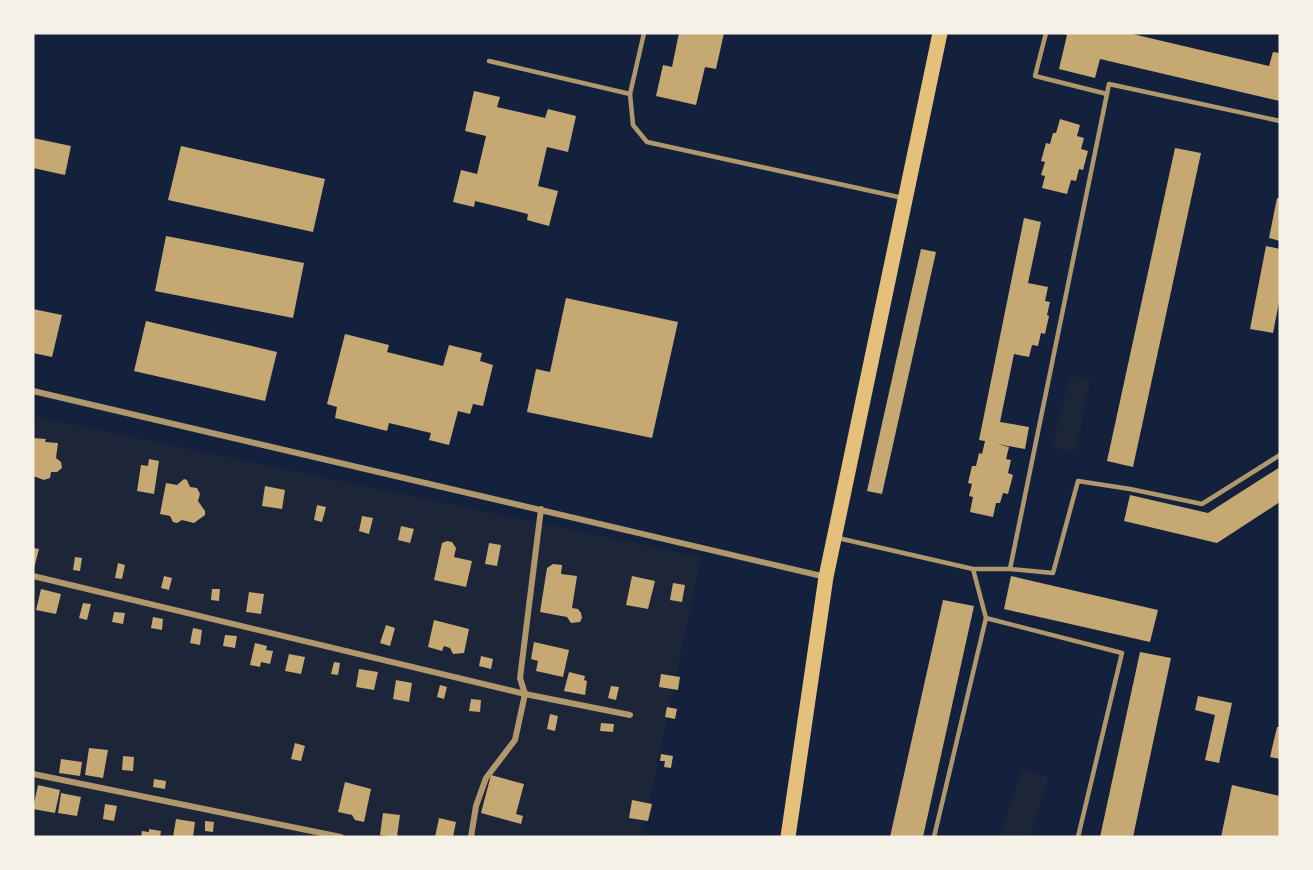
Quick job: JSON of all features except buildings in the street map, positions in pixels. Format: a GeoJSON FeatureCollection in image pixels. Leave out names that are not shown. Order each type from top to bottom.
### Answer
{"type":"FeatureCollection","features":[{"type":"Feature","properties":{"kind":"main road"},"geometry":{"type":"LineString","coordinates":[[788,837],[826,577],[940,33]]}},
{"type":"Feature","properties":{"kind":"street"},"geometry":{"type":"LineString","coordinates":[[33,391],[826,577]]}},
{"type":"Feature","properties":{"kind":"street"},"geometry":{"type":"LineString","coordinates":[[471,837],[476,806],[486,778],[515,740],[525,694],[520,678],[541,509]]}},
{"type":"Feature","properties":{"kind":"street"},"geometry":{"type":"LineString","coordinates":[[33,576],[525,694],[630,715]]}},
{"type":"Feature","properties":{"kind":"street"},"geometry":{"type":"LineString","coordinates":[[33,774],[341,837]]}},
{"type":"Feature","properties":{"kind":"lane"},"geometry":{"type":"LineString","coordinates":[[644,33],[630,94],[633,125],[647,142],[905,199]]}},
{"type":"Feature","properties":{"kind":"lane"},"geometry":{"type":"LineString","coordinates":[[1046,33],[1035,76],[1107,94]]}},
{"type":"Feature","properties":{"kind":"lane"},"geometry":{"type":"LineString","coordinates":[[489,61],[630,94]]}},
{"type":"Feature","properties":{"kind":"lane"},"geometry":{"type":"LineString","coordinates":[[1010,569],[1109,84],[1280,121]]}},
{"type":"Feature","properties":{"kind":"lane"},"geometry":{"type":"LineString","coordinates":[[834,537],[973,569],[1010,569],[1053,573],[1078,481],[1202,504],[1280,455]]}},
{"type":"Feature","properties":{"kind":"lane"},"geometry":{"type":"LineString","coordinates":[[934,837],[986,618],[973,569]]}},
{"type":"Feature","properties":{"kind":"lane"},"geometry":{"type":"LineString","coordinates":[[986,618],[1122,653],[1078,837]]}},
{"type":"Feature","properties":{"kind":"shaded area"},"geometry":{"type":"Polygon","coordinates":[[[1070,376],[1090,380],[1076,451],[1052,448],[1070,376]]]}},
{"type":"Feature","properties":{"kind":"shaded area"},"geometry":{"type":"Polygon","coordinates":[[[33,416],[701,557],[642,837],[33,837],[33,416]]]}},
{"type":"Feature","properties":{"kind":"shaded area"},"geometry":{"type":"Polygon","coordinates":[[[1023,769],[1049,777],[1030,837],[999,837],[1023,769]]]}}]}
